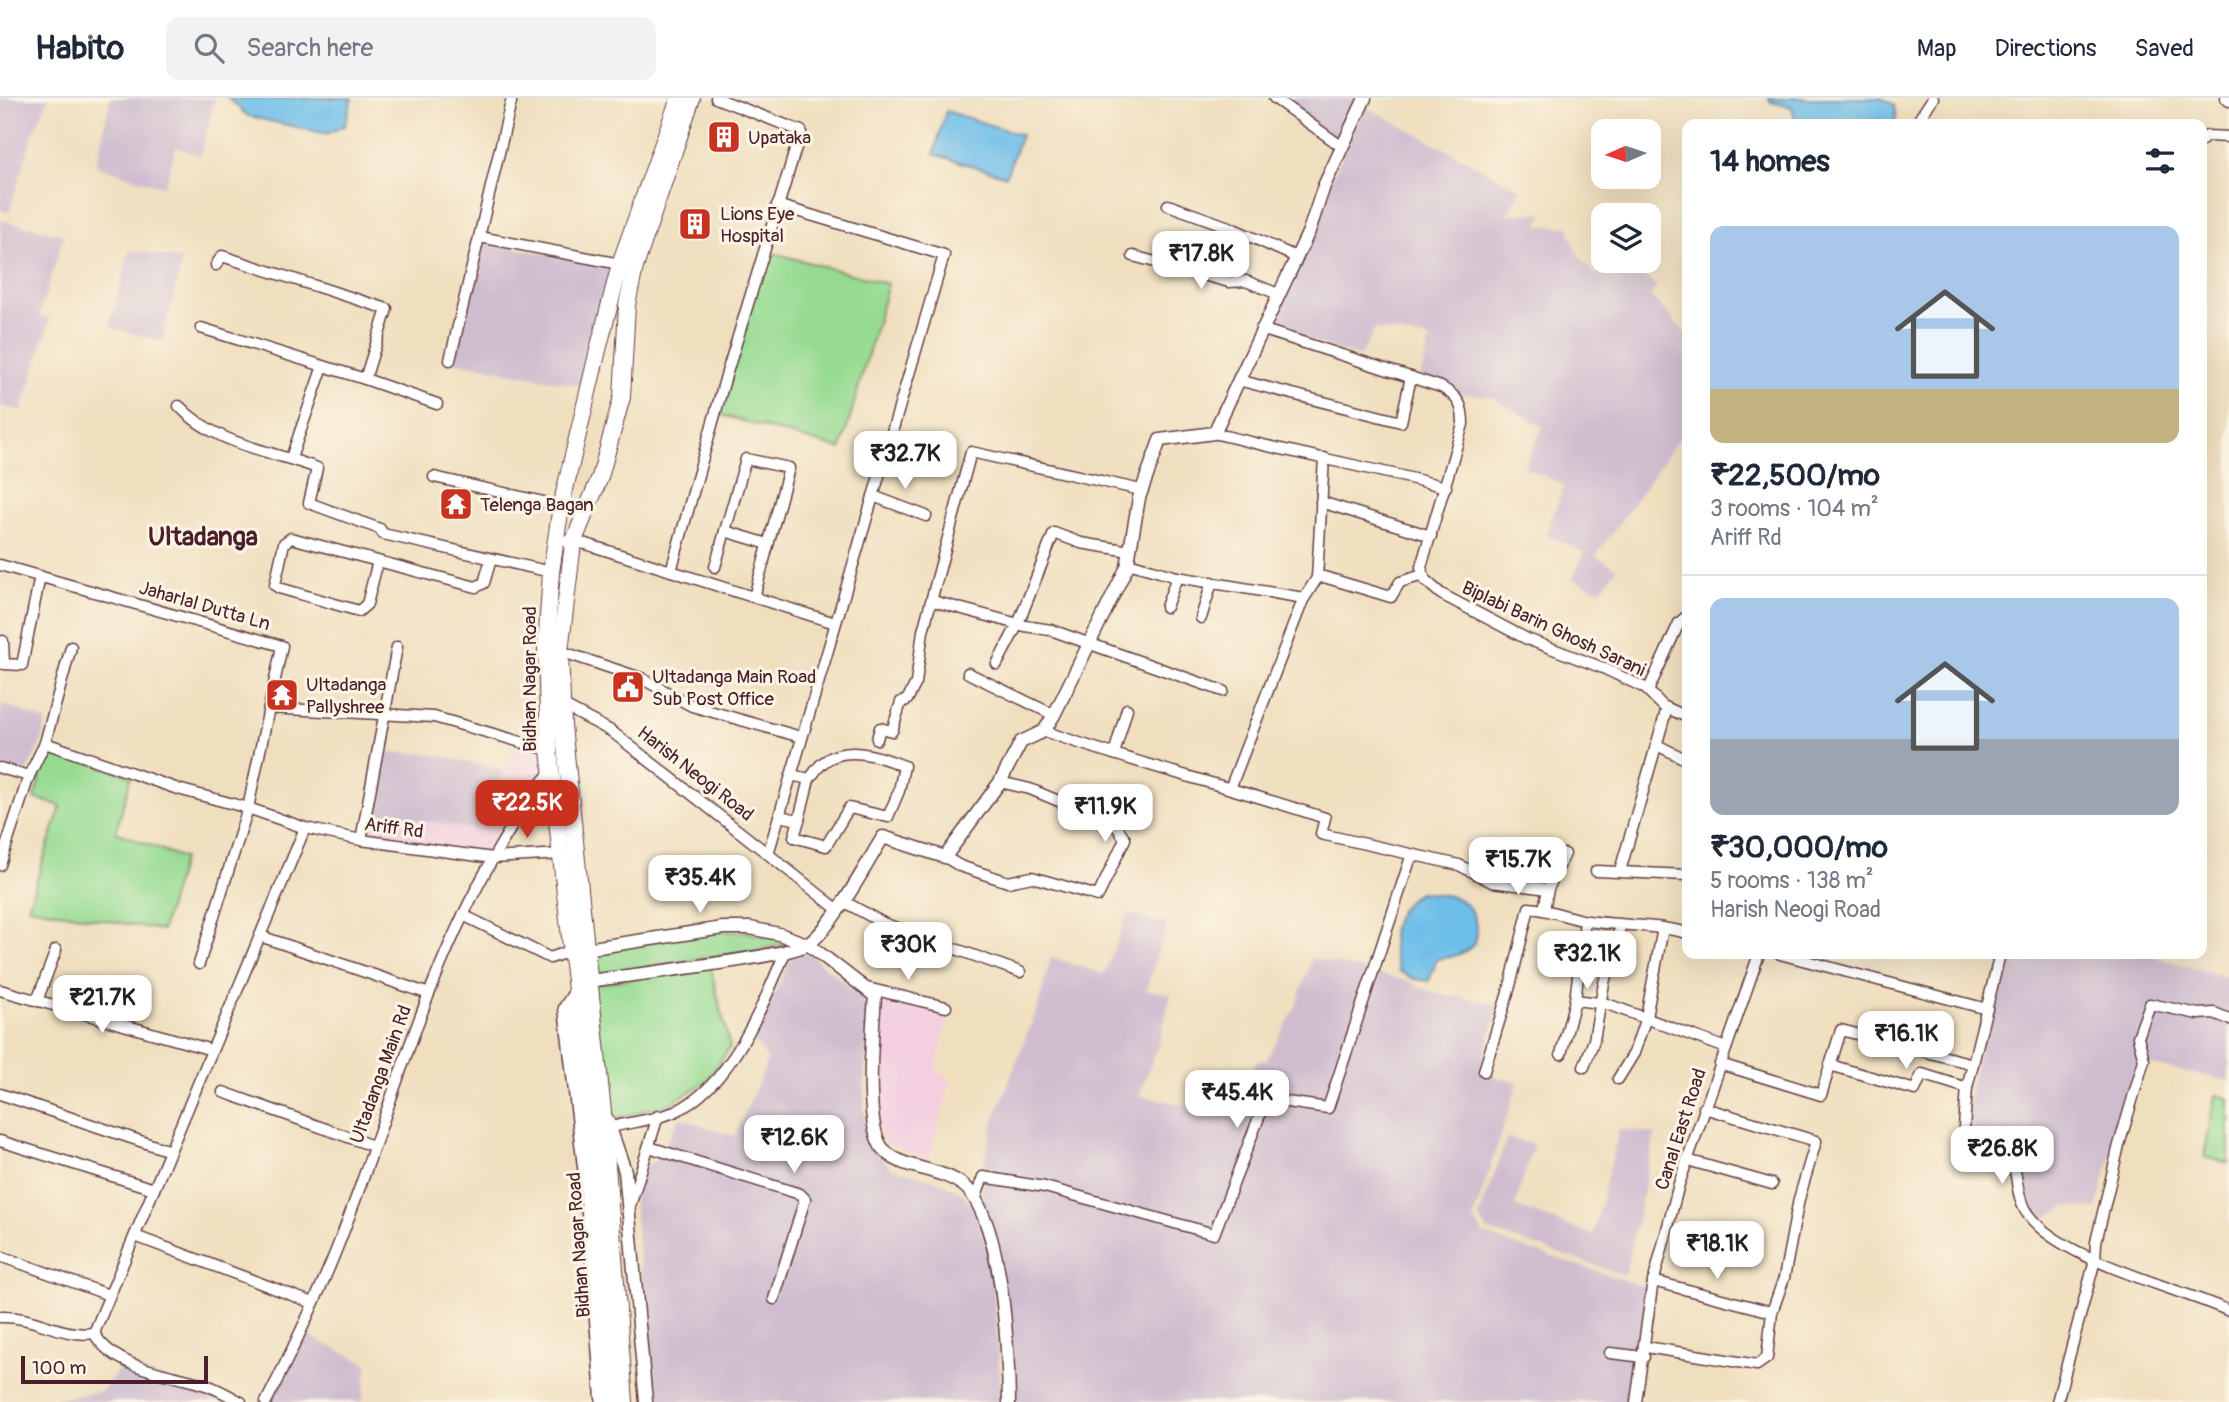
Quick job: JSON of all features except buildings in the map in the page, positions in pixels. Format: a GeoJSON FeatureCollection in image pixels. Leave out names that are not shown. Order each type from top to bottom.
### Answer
{"type":"FeatureCollection","features":[{"type":"Feature","properties":{"kind":"main road","name":"Bidhan Nagar Road"},"geometry":{"type":"LineString","coordinates":[[578,950],[549,750],[546,647],[551,572],[561,506],[620,264],[679,98]]}},
{"type":"Feature","properties":{"kind":"main road","name":"Bidhan Nagar Road"},"geometry":{"type":"LineString","coordinates":[[625,1402],[602,1130],[580,986],[560,651],[566,576],[573,543],[615,429],[622,397],[627,305],[635,267],[692,98]]}},
{"type":"Feature","properties":{"kind":"main road","name":"Bidhan Nagar Road"},"geometry":{"type":"LineString","coordinates":[[580,986],[603,1112],[610,1402]]}},
{"type":"Feature","properties":{"kind":"street"},"geometry":{"type":"LineString","coordinates":[[671,571],[801,131],[716,98]]}},
{"type":"Feature","properties":{"kind":"street"},"geometry":{"type":"LineString","coordinates":[[1274,98],[1341,146]]}},
{"type":"Feature","properties":{"kind":"street"},"geometry":{"type":"LineString","coordinates":[[1214,433],[1296,257],[1341,146],[1365,98]]}},
{"type":"Feature","properties":{"kind":"street"},"geometry":{"type":"LineString","coordinates":[[1919,119],[1933,98]]}},
{"type":"Feature","properties":{"kind":"street"},"geometry":{"type":"LineString","coordinates":[[450,359],[511,102]]}},
{"type":"Feature","properties":{"kind":"street"},"geometry":{"type":"LineString","coordinates":[[2207,136],[2229,137]]}},
{"type":"Feature","properties":{"kind":"street"},"geometry":{"type":"LineString","coordinates":[[768,854],[944,255],[777,205]]}},
{"type":"Feature","properties":{"kind":"street"},"geometry":{"type":"LineString","coordinates":[[1168,205],[1229,227],[1296,257]]}},
{"type":"Feature","properties":{"kind":"street"},"geometry":{"type":"LineString","coordinates":[[480,237],[620,264]]}},
{"type":"Feature","properties":{"kind":"street"},"geometry":{"type":"LineString","coordinates":[[216,265],[222,256],[387,309],[365,379]]}},
{"type":"Feature","properties":{"kind":"street"},"geometry":{"type":"LineString","coordinates":[[1133,256],[1228,282],[1246,281],[1278,294]]}},
{"type":"Feature","properties":{"kind":"street"},"geometry":{"type":"LineString","coordinates":[[201,328],[436,404]]}},
{"type":"Feature","properties":{"kind":"street"},"geometry":{"type":"LineString","coordinates":[[1261,329],[1441,387],[1456,396],[1463,407],[1463,424],[1421,567],[1423,575],[1400,582],[1391,597],[1324,577],[1317,578]]}},
{"type":"Feature","properties":{"kind":"street"},"geometry":{"type":"LineString","coordinates":[[291,458],[323,366]]}},
{"type":"Feature","properties":{"kind":"street"},"geometry":{"type":"LineString","coordinates":[[1238,380],[1401,422],[1411,377]]}},
{"type":"Feature","properties":{"kind":"street"},"geometry":{"type":"LineString","coordinates":[[179,406],[195,423],[218,432],[239,445],[291,458],[317,468],[309,503],[380,529],[383,534],[551,572]]}},
{"type":"Feature","properties":{"kind":"street"},"geometry":{"type":"LineString","coordinates":[[944,857],[1000,782],[1021,741],[1044,730],[1054,715],[1129,557],[1141,490],[1160,440],[1214,433],[1268,448],[1324,458],[1446,487]]}},
{"type":"Feature","properties":{"kind":"street"},"geometry":{"type":"LineString","coordinates":[[877,739],[880,728],[891,731],[901,702],[907,700],[916,683],[918,656],[971,452],[1141,490]]}},
{"type":"Feature","properties":{"kind":"street"},"geometry":{"type":"LineString","coordinates":[[1231,786],[1304,598],[1317,578],[1324,458]]}},
{"type":"Feature","properties":{"kind":"street"},"geometry":{"type":"LineString","coordinates":[[715,567],[746,459],[789,468],[754,597]]}},
{"type":"Feature","properties":{"kind":"street"},"geometry":{"type":"LineString","coordinates":[[434,477],[561,506]]}},
{"type":"Feature","properties":{"kind":"street"},"geometry":{"type":"LineString","coordinates":[[873,496],[926,516]]}},
{"type":"Feature","properties":{"kind":"street"},"geometry":{"type":"LineString","coordinates":[[1321,502],[1431,536]]}},
{"type":"Feature","properties":{"kind":"street"},"geometry":{"type":"LineString","coordinates":[[725,531],[768,544]]}},
{"type":"Feature","properties":{"kind":"street"},"geometry":{"type":"LineString","coordinates":[[997,664],[1018,624],[1054,533],[1129,557],[1177,577],[1304,598]]}},
{"type":"Feature","properties":{"kind":"street"},"geometry":{"type":"LineString","coordinates":[[378,561],[368,604],[359,611],[279,588],[275,584],[284,543],[291,538],[378,561],[476,587],[484,583],[491,559]]}},
{"type":"Feature","properties":{"kind":"street"},"geometry":{"type":"LineString","coordinates":[[556,540],[671,571],[835,623]]}},
{"type":"Feature","properties":{"kind":"street","name":"Jaharlal Dutta Ln"},"geometry":{"type":"LineString","coordinates":[[0,565],[278,644],[282,651],[248,808],[199,964]]}},
{"type":"Feature","properties":{"kind":"street","name":"Biplabi Barin Ghosh Sarani"},"geometry":{"type":"LineString","coordinates":[[1423,575],[1440,594],[1527,639],[1603,668],[1648,691],[1667,708],[1682,715]]}},
{"type":"Feature","properties":{"kind":"street"},"geometry":{"type":"LineString","coordinates":[[3,641],[4,664],[22,666],[40,576]]}},
{"type":"Feature","properties":{"kind":"street"},"geometry":{"type":"LineString","coordinates":[[1166,607],[1177,577]]}},
{"type":"Feature","properties":{"kind":"street"},"geometry":{"type":"LineString","coordinates":[[1201,618],[1212,582]]}},
{"type":"Feature","properties":{"kind":"street"},"geometry":{"type":"LineString","coordinates":[[933,601],[1051,630],[1223,691]]}},
{"type":"Feature","properties":{"kind":"street"},"geometry":{"type":"LineString","coordinates":[[1648,691],[1682,620]]}},
{"type":"Feature","properties":{"kind":"street"},"geometry":{"type":"LineString","coordinates":[[361,840],[397,647]]}},
{"type":"Feature","properties":{"kind":"street"},"geometry":{"type":"LineString","coordinates":[[0,865],[29,776],[45,743],[71,648]]}},
{"type":"Feature","properties":{"kind":"street"},"geometry":{"type":"LineString","coordinates":[[560,651],[641,678],[692,706],[802,737]]}},
{"type":"Feature","properties":{"kind":"street"},"geometry":{"type":"LineString","coordinates":[[968,673],[1054,715]]}},
{"type":"Feature","properties":{"kind":"street","name":"Harish Neogi Road"},"geometry":{"type":"LineString","coordinates":[[562,705],[611,731],[768,854],[840,905],[1020,972]]}},
{"type":"Feature","properties":{"kind":"street"},"geometry":{"type":"LineString","coordinates":[[269,708],[434,717],[549,750]]}},
{"type":"Feature","properties":{"kind":"street"},"geometry":{"type":"LineString","coordinates":[[1620,871],[1667,708]]}},
{"type":"Feature","properties":{"kind":"street"},"geometry":{"type":"LineString","coordinates":[[1114,754],[1127,709]]}},
{"type":"Feature","properties":{"kind":"street"},"geometry":{"type":"LineString","coordinates":[[1044,730],[1114,754],[1231,786],[1325,818],[1321,834],[1410,857],[1459,865],[1492,882],[1548,889]]}},
{"type":"Feature","properties":{"kind":"street","name":"Ariff Rd"},"geometry":{"type":"LineString","coordinates":[[45,743],[178,789],[248,808],[305,828],[361,840],[493,858],[563,854]]}},
{"type":"Feature","properties":{"kind":"street"},"geometry":{"type":"LineString","coordinates":[[1657,745],[1682,758]]}},
{"type":"Feature","properties":{"kind":"street"},"geometry":{"type":"LineString","coordinates":[[853,753],[881,757],[904,766],[899,792],[888,817],[849,808],[826,846],[794,837],[809,779],[825,760],[853,753]]}},
{"type":"Feature","properties":{"kind":"street"},"geometry":{"type":"LineString","coordinates":[[0,768],[29,776]]}},
{"type":"Feature","properties":{"kind":"street","name":"Ultadanga Main Rd"},"geometry":{"type":"LineString","coordinates":[[266,1402],[334,1257],[429,994],[463,915],[493,858],[536,788],[551,772]]}},
{"type":"Feature","properties":{"kind":"street"},"geometry":{"type":"LineString","coordinates":[[790,775],[809,779]]}},
{"type":"Feature","properties":{"kind":"street"},"geometry":{"type":"LineString","coordinates":[[602,1402],[585,1175],[565,1008],[580,986],[809,944],[840,905],[883,837],[1008,882],[1032,877],[1098,896],[1125,839],[1111,818],[1030,789],[1000,782]]}},
{"type":"Feature","properties":{"kind":"street"},"geometry":{"type":"LineString","coordinates":[[779,816],[799,820]]}},
{"type":"Feature","properties":{"kind":"street"},"geometry":{"type":"LineString","coordinates":[[94,1333],[305,828]]}},
{"type":"Feature","properties":{"kind":"street"},"geometry":{"type":"LineString","coordinates":[[1544,909],[1548,889],[1564,854]]}},
{"type":"Feature","properties":{"kind":"street"},"geometry":{"type":"LineString","coordinates":[[975,1200],[983,1177],[1045,1188],[1214,1234],[1266,1100],[1328,1108],[1410,857]]}},
{"type":"Feature","properties":{"kind":"street"},"geometry":{"type":"LineString","coordinates":[[1596,871],[1682,875]]}},
{"type":"Feature","properties":{"kind":"street"},"geometry":{"type":"LineString","coordinates":[[1484,1071],[1510,986],[1529,908],[1544,909],[1585,921],[1682,932]]}},
{"type":"Feature","properties":{"kind":"street"},"geometry":{"type":"LineString","coordinates":[[463,915],[553,959],[578,950],[723,928],[779,934],[809,944],[875,996],[871,1080],[874,1123],[881,1147],[898,1161],[950,1177],[970,1191],[975,1200],[996,1259],[1009,1402]]}},
{"type":"Feature","properties":{"kind":"street"},"geometry":{"type":"LineString","coordinates":[[1561,1054],[1575,1000],[1585,921]]}},
{"type":"Feature","properties":{"kind":"street"},"geometry":{"type":"LineString","coordinates":[[1584,1067],[1594,1040],[1621,924]]}},
{"type":"Feature","properties":{"kind":"street"},"geometry":{"type":"LineString","coordinates":[[1618,1079],[1634,1053],[1646,1017],[1663,928]]}},
{"type":"Feature","properties":{"kind":"street"},"geometry":{"type":"LineString","coordinates":[[260,936],[429,994]]}},
{"type":"Feature","properties":{"kind":"street"},"geometry":{"type":"LineString","coordinates":[[37,1001],[56,950]]}},
{"type":"Feature","properties":{"kind":"street"},"geometry":{"type":"LineString","coordinates":[[646,1402],[625,1171],[602,1130],[675,1112],[711,1086],[745,1038],[786,950]]}},
{"type":"Feature","properties":{"kind":"street","name":"Canal East Road"},"geometry":{"type":"LineString","coordinates":[[1636,1402],[1653,1281],[1687,1160],[1757,959]]}},
{"type":"Feature","properties":{"kind":"street"},"geometry":{"type":"LineString","coordinates":[[1799,959],[1987,1009]]}},
{"type":"Feature","properties":{"kind":"street"},"geometry":{"type":"LineString","coordinates":[[1999,959],[1967,1088],[1963,1140],[2011,1159],[2017,1172],[2018,1194],[2026,1212],[2067,1245],[2095,1259],[2229,1311]]}},
{"type":"Feature","properties":{"kind":"street"},"geometry":{"type":"LineString","coordinates":[[863,987],[946,1007]]}},
{"type":"Feature","properties":{"kind":"street"},"geometry":{"type":"LineString","coordinates":[[0,990],[212,1049]]}},
{"type":"Feature","properties":{"kind":"street"},"geometry":{"type":"LineString","coordinates":[[1575,1000],[1607,1004],[1726,1048]]}},
{"type":"Feature","properties":{"kind":"street"},"geometry":{"type":"LineString","coordinates":[[2057,1402],[2095,1259],[2096,1242],[2113,1169],[2144,1060],[2138,1037],[2150,1004],[2198,1014],[2214,1013],[2229,1019]]}},
{"type":"Feature","properties":{"kind":"street"},"geometry":{"type":"LineString","coordinates":[[1720,1064],[1821,1095],[1841,1030],[1973,1064]]}},
{"type":"Feature","properties":{"kind":"street"},"geometry":{"type":"LineString","coordinates":[[1830,1065],[1915,1090],[1922,1074],[1967,1088]]}},
{"type":"Feature","properties":{"kind":"street"},"geometry":{"type":"LineString","coordinates":[[223,1091],[373,1146]]}},
{"type":"Feature","properties":{"kind":"street"},"geometry":{"type":"LineString","coordinates":[[0,1094],[170,1151]]}},
{"type":"Feature","properties":{"kind":"street"},"geometry":{"type":"LineString","coordinates":[[1610,1353],[1645,1352],[1757,1365],[1767,1358],[1772,1312],[1790,1255],[1799,1199],[1816,1141],[1704,1108]]}},
{"type":"Feature","properties":{"kind":"street"},"geometry":{"type":"LineString","coordinates":[[628,1212],[658,1116]]}},
{"type":"Feature","properties":{"kind":"street"},"geometry":{"type":"LineString","coordinates":[[0,1141],[154,1189]]}},
{"type":"Feature","properties":{"kind":"street"},"geometry":{"type":"LineString","coordinates":[[649,1147],[800,1194],[805,1199],[774,1299]]}},
{"type":"Feature","properties":{"kind":"street"},"geometry":{"type":"LineString","coordinates":[[1687,1160],[1772,1184]]}},
{"type":"Feature","properties":{"kind":"street"},"geometry":{"type":"LineString","coordinates":[[135,1236],[313,1303]]}},
{"type":"Feature","properties":{"kind":"street"},"geometry":{"type":"LineString","coordinates":[[0,1256],[109,1295]]}},
{"type":"Feature","properties":{"kind":"street"},"geometry":{"type":"LineString","coordinates":[[1653,1281],[1772,1312]]}},
{"type":"Feature","properties":{"kind":"street"},"geometry":{"type":"LineString","coordinates":[[0,1317],[40,1322],[75,1336],[94,1333]]}},
{"type":"Feature","properties":{"kind":"street"},"geometry":{"type":"LineString","coordinates":[[94,1333],[102,1347],[137,1366],[208,1386],[241,1402]]}},
{"type":"Feature","properties":{"kind":"shaded area"},"geometry":{"type":"Polygon","coordinates":[[[0,98],[49,98],[34,131],[9,212],[0,210],[0,98]]]}},
{"type":"Feature","properties":{"kind":"shaded area"},"geometry":{"type":"Polygon","coordinates":[[[110,98],[215,98],[200,156],[176,147],[164,187],[96,166],[110,98]]]}},
{"type":"Feature","properties":{"kind":"shaded area"},"geometry":{"type":"Polygon","coordinates":[[[1279,98],[1363,98],[1340,142],[1279,98]]]}},
{"type":"Feature","properties":{"kind":"shaded area"},"geometry":{"type":"Polygon","coordinates":[[[1365,106],[1520,189],[1507,215],[1544,212],[1537,226],[1569,227],[1575,250],[1591,273],[1641,273],[1657,286],[1650,295],[1682,330],[1682,434],[1596,556],[1617,568],[1601,591],[1573,579],[1584,553],[1547,535],[1564,485],[1524,467],[1543,427],[1492,397],[1458,393],[1421,376],[1430,339],[1375,329],[1360,357],[1265,327],[1365,106]]]}},
{"type":"Feature","properties":{"kind":"shaded area"},"geometry":{"type":"Polygon","coordinates":[[[0,220],[64,235],[39,316],[50,319],[22,411],[0,406],[0,220]]]}},
{"type":"Feature","properties":{"kind":"shaded area"},"geometry":{"type":"Polygon","coordinates":[[[482,242],[621,268],[590,388],[453,361],[482,242]]]}},
{"type":"Feature","properties":{"kind":"shaded area"},"geometry":{"type":"Polygon","coordinates":[[[130,250],[182,260],[162,341],[109,327],[130,250]]]}},
{"type":"Feature","properties":{"kind":"shaded area"},"geometry":{"type":"Polygon","coordinates":[[[0,703],[46,721],[41,743],[26,773],[0,766],[0,703]]]}},
{"type":"Feature","properties":{"kind":"shaded area"},"geometry":{"type":"Polygon","coordinates":[[[516,746],[557,758],[533,785],[489,853],[367,838],[371,811],[476,830],[516,746]]]}},
{"type":"Feature","properties":{"kind":"shaded area"},"geometry":{"type":"Polygon","coordinates":[[[382,752],[431,754],[503,770],[476,830],[371,811],[382,752]]]}},
{"type":"Feature","properties":{"kind":"shaded area"},"geometry":{"type":"Polygon","coordinates":[[[1128,914],[1167,924],[1146,990],[1171,994],[1159,1043],[1139,1095],[1239,1117],[1244,1103],[1238,1096],[1257,1061],[1266,1060],[1295,1008],[1312,958],[1409,981],[1430,992],[1500,1004],[1479,1072],[1518,1083],[1473,1219],[1484,1235],[1648,1288],[1632,1402],[1011,1402],[1008,1329],[979,1200],[986,1180],[985,1159],[995,1117],[1038,1006],[1051,957],[1104,974],[1128,914]]]}},
{"type":"Feature","properties":{"kind":"shaded area"},"geometry":{"type":"Polygon","coordinates":[[[807,953],[867,1000],[864,1107],[871,1147],[892,1168],[938,1181],[963,1193],[974,1209],[991,1259],[1002,1402],[654,1402],[631,1175],[659,1158],[679,1118],[735,1136],[768,1059],[752,1039],[791,958],[807,953]]]}},
{"type":"Feature","properties":{"kind":"shaded area"},"geometry":{"type":"Polygon","coordinates":[[[2002,959],[2162,959],[2229,978],[2229,1081],[2137,1062],[2096,1209],[2066,1206],[2044,1219],[2030,1210],[2022,1191],[2018,1167],[1965,1138],[1970,1089],[2002,959]]]}},
{"type":"Feature","properties":{"kind":"shaded area"},"geometry":{"type":"Polygon","coordinates":[[[875,996],[888,996],[948,1015],[936,1071],[951,1079],[929,1160],[885,1143],[877,1123],[875,996]]]}},
{"type":"Feature","properties":{"kind":"shaded area"},"geometry":{"type":"Polygon","coordinates":[[[1619,1129],[1655,1134],[1625,1275],[1487,1230],[1479,1217],[1507,1138],[1534,1144],[1515,1206],[1593,1235],[1619,1129]]]}},
{"type":"Feature","properties":{"kind":"shaded area"},"geometry":{"type":"Polygon","coordinates":[[[303,1333],[368,1364],[362,1402],[270,1402],[303,1333]]]}},
{"type":"Feature","properties":{"kind":"shaded area"},"geometry":{"type":"Polygon","coordinates":[[[121,1366],[192,1386],[231,1402],[35,1402],[102,1391],[121,1366]]]}},
{"type":"Feature","properties":{"kind":"green space"},"geometry":{"type":"Polygon","coordinates":[[[766,251],[888,284],[841,449],[718,414],[766,251]]]}},
{"type":"Feature","properties":{"kind":"green space"},"geometry":{"type":"Polygon","coordinates":[[[48,750],[131,776],[116,832],[183,858],[162,930],[28,907],[61,806],[34,798],[48,750]]]}},
{"type":"Feature","properties":{"kind":"green space"},"geometry":{"type":"Polygon","coordinates":[[[711,932],[746,932],[797,943],[590,976],[586,952],[711,932]]]}},
{"type":"Feature","properties":{"kind":"green space"},"geometry":{"type":"Polygon","coordinates":[[[710,965],[730,1047],[706,1082],[669,1104],[611,1120],[591,985],[710,965]]]}},
{"type":"Feature","properties":{"kind":"green space"},"geometry":{"type":"Polygon","coordinates":[[[2215,1095],[2229,1098],[2229,1163],[2204,1157],[2215,1095]]]}},
{"type":"Feature","properties":{"kind":"water"},"geometry":{"type":"Polygon","coordinates":[[[228,98],[352,98],[345,125],[327,134],[248,116],[228,98]]]}},
{"type":"Feature","properties":{"kind":"water"},"geometry":{"type":"Polygon","coordinates":[[[1768,98],[1882,98],[1894,105],[1896,119],[1795,119],[1792,107],[1771,102],[1768,98]]]}},
{"type":"Feature","properties":{"kind":"water"},"geometry":{"type":"Polygon","coordinates":[[[946,111],[1021,135],[1006,176],[934,154],[946,111]]]}},
{"type":"Feature","properties":{"kind":"water"},"geometry":{"type":"Polygon","coordinates":[[[1419,892],[1462,901],[1471,912],[1476,925],[1477,934],[1472,946],[1460,954],[1437,959],[1429,981],[1414,979],[1399,971],[1393,948],[1396,918],[1409,900],[1419,892]]]}},
{"type":"Feature","properties":{"kind":"place","name":"Upataka"},"geometry":{"type":"Point","coordinates":[724,137]}},
{"type":"Feature","properties":{"kind":"place","name":"Lions Eye Hospital"},"geometry":{"type":"Point","coordinates":[695,224]}},
{"type":"Feature","properties":{"kind":"place","name":"Telenga Bagan"},"geometry":{"type":"Point","coordinates":[456,504]}},
{"type":"Feature","properties":{"kind":"place","name":"Ultadanga Main Road Sub Post Office"},"geometry":{"type":"Point","coordinates":[628,687]}},
{"type":"Feature","properties":{"kind":"place","name":"Ultadanga Pallyshree"},"geometry":{"type":"Point","coordinates":[282,695]}},
{"type":"Feature","properties":{"kind":"district","name":"Ultadanga"},"geometry":{"type":"Point","coordinates":[203,536]}}]}
